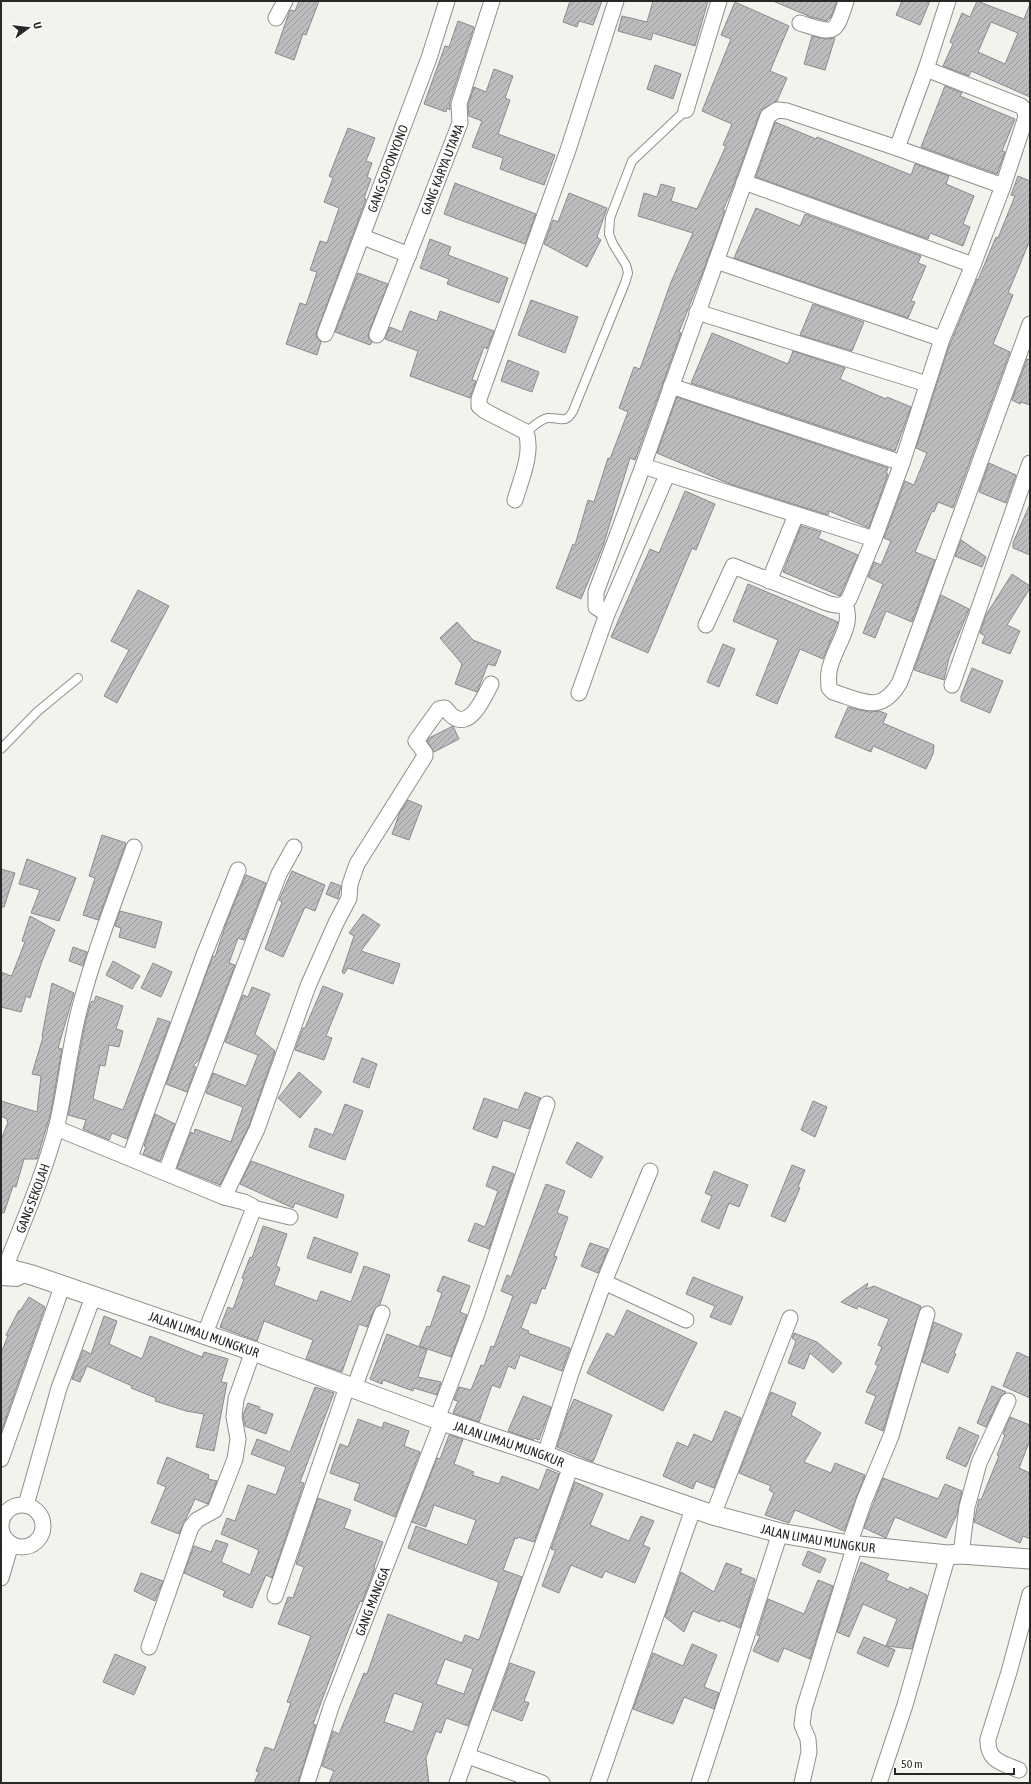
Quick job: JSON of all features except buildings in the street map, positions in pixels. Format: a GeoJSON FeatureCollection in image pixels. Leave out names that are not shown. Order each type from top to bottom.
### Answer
{"type":"FeatureCollection","features":[{"type":"Feature","properties":{"kind":"street"},"geometry":{"type":"LineString","coordinates":[[276,18],[285,1]]}},
{"type":"Feature","properties":{"kind":"street","name":"GANG SOPONYONO"},"geometry":{"type":"LineString","coordinates":[[325,334],[363,237],[428,58],[447,1]]}},
{"type":"Feature","properties":{"kind":"street","name":"GANG KARYA UTAMA"},"geometry":{"type":"LineString","coordinates":[[377,335],[460,123],[459,104],[492,1]]}},
{"type":"Feature","properties":{"kind":"street"},"geometry":{"type":"LineString","coordinates":[[515,500],[530,441],[526,432],[485,411],[480,406],[479,400],[568,150],[616,1]]}},
{"type":"Feature","properties":{"kind":"street"},"geometry":{"type":"LineString","coordinates":[[686,110],[719,1]]}},
{"type":"Feature","properties":{"kind":"street"},"geometry":{"type":"LineString","coordinates":[[800,23],[823,30],[832,30],[838,26],[846,1]]}},
{"type":"Feature","properties":{"kind":"street"},"geometry":{"type":"LineString","coordinates":[[897,148],[926,69],[948,1]]}},
{"type":"Feature","properties":{"kind":"street"},"geometry":{"type":"LineString","coordinates":[[706,625],[733,566],[827,603],[837,606],[845,604],[849,599],[874,540],[902,463],[942,339],[973,265],[1003,186],[1025,122],[1026,113],[1021,106],[926,69]]}},
{"type":"Feature","properties":{"kind":"street"},"geometry":{"type":"LineString","coordinates":[[607,614],[596,607],[596,592],[643,466],[768,116],[777,110],[787,111],[1003,186]]}},
{"type":"Feature","properties":{"kind":"street"},"geometry":{"type":"LineString","coordinates":[[744,182],[973,265]]}},
{"type":"Feature","properties":{"kind":"street"},"geometry":{"type":"LineString","coordinates":[[363,237],[409,255]]}},
{"type":"Feature","properties":{"kind":"street"},"geometry":{"type":"LineString","coordinates":[[716,261],[942,339]]}},
{"type":"Feature","properties":{"kind":"street"},"geometry":{"type":"LineString","coordinates":[[697,312],[927,384]]}},
{"type":"Feature","properties":{"kind":"street"},"geometry":{"type":"LineString","coordinates":[[845,604],[848,612],[847,624],[829,671],[829,688],[833,692],[872,704],[883,701],[893,694],[900,682],[1030,324]]}},
{"type":"Feature","properties":{"kind":"street"},"geometry":{"type":"LineString","coordinates":[[671,386],[902,463]]}},
{"type":"Feature","properties":{"kind":"street"},"geometry":{"type":"LineString","coordinates":[[952,685],[1030,464]]}},
{"type":"Feature","properties":{"kind":"street"},"geometry":{"type":"LineString","coordinates":[[643,466],[667,475],[874,540]]}},
{"type":"Feature","properties":{"kind":"street"},"geometry":{"type":"LineString","coordinates":[[579,693],[607,614],[667,475]]}},
{"type":"Feature","properties":{"kind":"street"},"geometry":{"type":"LineString","coordinates":[[769,581],[796,515]]}},
{"type":"Feature","properties":{"kind":"street"},"geometry":{"type":"LineString","coordinates":[[224,1197],[257,1129],[314,974],[336,922],[349,898],[350,884],[357,864],[425,756],[425,753],[416,741],[438,709],[445,708],[454,718],[462,719],[472,716],[491,684]]}},
{"type":"Feature","properties":{"kind":"street","name":"GANG SEKOLAH"},"geometry":{"type":"LineString","coordinates":[[2,1272],[42,1174],[56,1128],[66,1079],[70,1048],[80,1007],[95,955],[134,847]]}},
{"type":"Feature","properties":{"kind":"street"},"geometry":{"type":"LineString","coordinates":[[166,1172],[279,874],[294,847]]}},
{"type":"Feature","properties":{"kind":"street"},"geometry":{"type":"LineString","coordinates":[[130,1158],[204,955],[238,870]]}},
{"type":"Feature","properties":{"kind":"street","name":"GANG MANGGA"},"geometry":{"type":"LineString","coordinates":[[306,1783],[330,1707],[440,1420],[547,1104]]}},
{"type":"Feature","properties":{"kind":"street"},"geometry":{"type":"LineString","coordinates":[[56,1128],[224,1197],[244,1202],[252,1208],[290,1217]]}},
{"type":"Feature","properties":{"kind":"street"},"geometry":{"type":"LineString","coordinates":[[545,1455],[571,1373],[604,1282],[650,1171]]}},
{"type":"Feature","properties":{"kind":"street"},"geometry":{"type":"LineString","coordinates":[[204,1336],[252,1208]]}},
{"type":"Feature","properties":{"kind":"street","name":"JALAN LIMAU MUNGKUR"},"geometry":{"type":"LineString","coordinates":[[2,1272],[32,1276],[204,1336],[253,1351],[440,1420],[545,1455],[571,1466],[713,1515],[780,1533],[852,1545],[1030,1559]]}},
{"type":"Feature","properties":{"kind":"street"},"geometry":{"type":"LineString","coordinates":[[604,1282],[686,1320]]}},
{"type":"Feature","properties":{"kind":"street"},"geometry":{"type":"LineString","coordinates":[[1,1459],[62,1287]]}},
{"type":"Feature","properties":{"kind":"street"},"geometry":{"type":"LineString","coordinates":[[26,1505],[59,1388],[93,1297]]}},
{"type":"Feature","properties":{"kind":"street"},"geometry":{"type":"LineString","coordinates":[[275,1596],[350,1387],[382,1313]]}},
{"type":"Feature","properties":{"kind":"street"},"geometry":{"type":"LineString","coordinates":[[802,1783],[809,1752],[808,1739],[802,1725],[804,1709],[864,1501],[891,1436],[927,1314]]}},
{"type":"Feature","properties":{"kind":"street"},"geometry":{"type":"LineString","coordinates":[[713,1515],[790,1318]]}},
{"type":"Feature","properties":{"kind":"street"},"geometry":{"type":"LineString","coordinates":[[149,1647],[191,1527],[197,1520],[215,1510],[235,1459],[238,1439],[234,1417],[236,1399],[253,1351]]}},
{"type":"Feature","properties":{"kind":"street"},"geometry":{"type":"LineString","coordinates":[[879,1783],[954,1554],[979,1463],[1008,1401]]}},
{"type":"Feature","properties":{"kind":"street"},"geometry":{"type":"LineString","coordinates":[[457,1783],[468,1756],[571,1466]]}},
{"type":"Feature","properties":{"kind":"street"},"geometry":{"type":"LineString","coordinates":[[19,1505],[26,1505],[33,1508],[42,1519],[42,1534],[32,1544],[25,1547],[11,1544],[2,1533],[1,1525],[6,1512],[19,1505]]}},
{"type":"Feature","properties":{"kind":"street"},"geometry":{"type":"LineString","coordinates":[[598,1783],[693,1509]]}},
{"type":"Feature","properties":{"kind":"street"},"geometry":{"type":"LineString","coordinates":[[699,1783],[780,1533]]}},
{"type":"Feature","properties":{"kind":"street"},"geometry":{"type":"LineString","coordinates":[[1,1578],[11,1544]]}},
{"type":"Feature","properties":{"kind":"street"},"geometry":{"type":"LineString","coordinates":[[1019,1770],[996,1761],[990,1755],[988,1740],[1009,1672],[1030,1594]]}},
{"type":"Feature","properties":{"kind":"street"},"geometry":{"type":"LineString","coordinates":[[468,1756],[542,1783]]}},
{"type":"Feature","properties":{"kind":"lane"},"geometry":{"type":"LineString","coordinates":[[526,432],[540,420],[548,418],[564,419],[570,416],[573,410],[625,284],[628,273],[624,259],[612,244],[609,234],[610,218],[632,161],[686,110]]}},
{"type":"Feature","properties":{"kind":"lane"},"geometry":{"type":"LineString","coordinates":[[1,749],[38,711],[78,678]]}}]}
